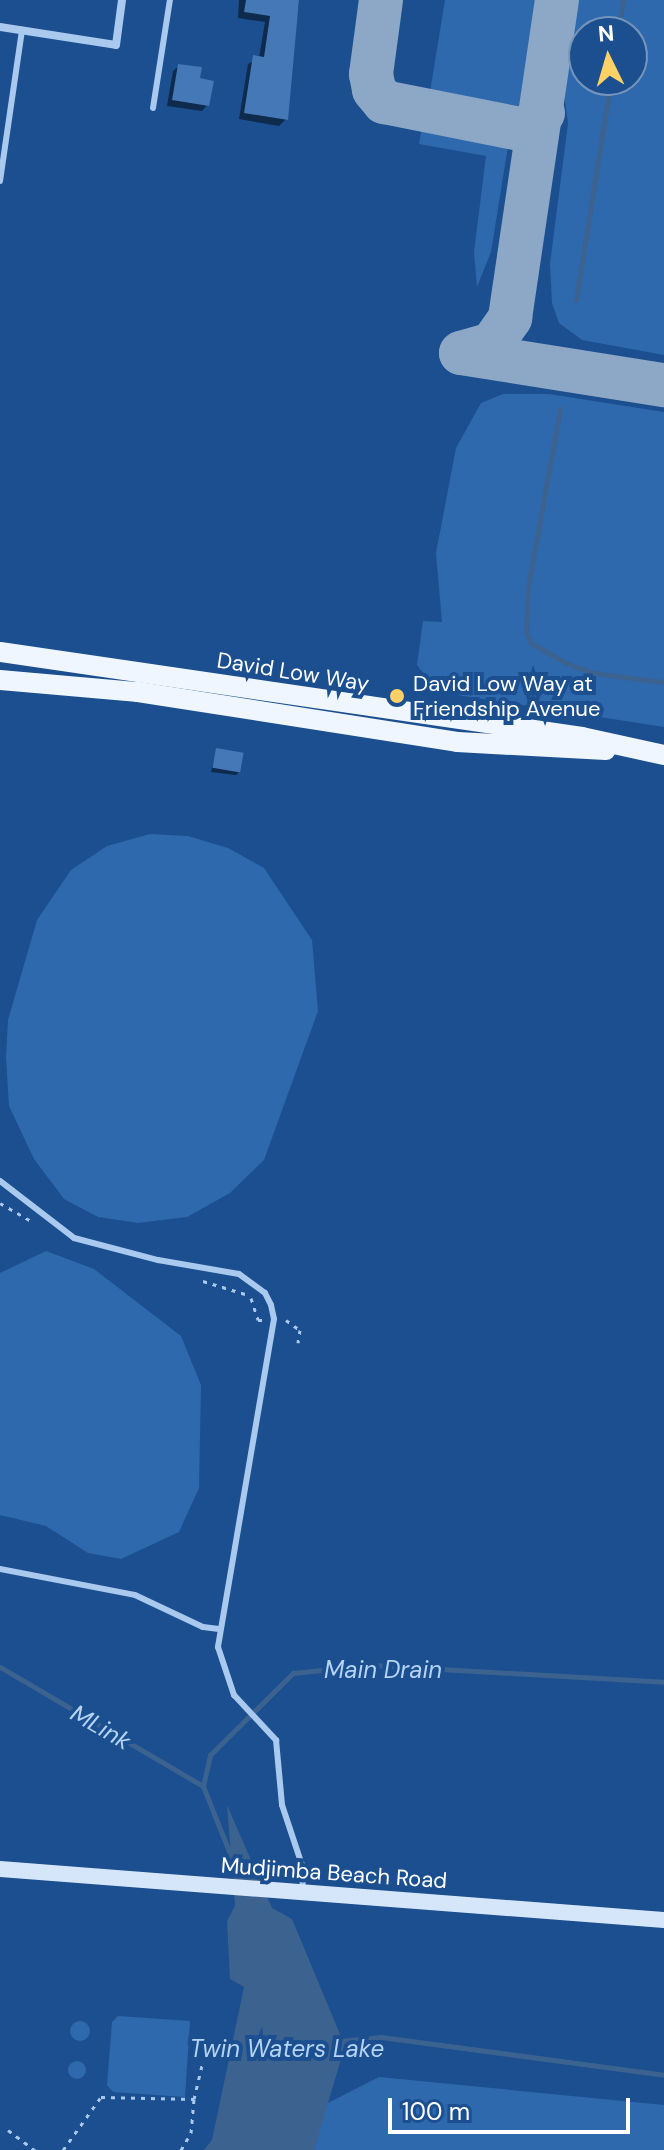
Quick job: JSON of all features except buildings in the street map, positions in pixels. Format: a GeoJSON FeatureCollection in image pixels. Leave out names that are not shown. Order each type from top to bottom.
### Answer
{"type":"FeatureCollection","features":[{"type":"Feature","properties":{"kind":"main road","name":"David Low Way"},"geometry":{"type":"LineString","coordinates":[[0,652],[55,656],[581,752],[626,749],[664,755]]}},
{"type":"Feature","properties":{"kind":"main road","name":"David Low Way"},"geometry":{"type":"LineString","coordinates":[[0,680],[138,692],[459,732]]}},
{"type":"Feature","properties":{"kind":"street"},"geometry":{"type":"LineString","coordinates":[[0,27],[116,45],[122,0]]}},
{"type":"Feature","properties":{"kind":"street","name":"Mudjimba Beach Road"},"geometry":{"type":"LineString","coordinates":[[0,1869],[664,1920]]}},
{"type":"Feature","properties":{"kind":"lane"},"geometry":{"type":"LineString","coordinates":[[153,108],[170,0]]}},
{"type":"Feature","properties":{"kind":"lane"},"geometry":{"type":"LineString","coordinates":[[0,181],[22,30]]}},
{"type":"Feature","properties":{"kind":"lane"},"geometry":{"type":"LineString","coordinates":[[0,1181],[74,1238],[158,1260],[239,1274],[265,1293],[271,1305],[274,1319],[219,1629],[224,1672],[234,1695],[276,1740],[285,1820],[302,1865],[303,1892]]}},
{"type":"Feature","properties":{"kind":"lane"},"geometry":{"type":"LineString","coordinates":[[0,1569],[135,1595],[203,1627],[219,1629]]}},
{"type":"Feature","properties":{"kind":"path"},"geometry":{"type":"LineString","coordinates":[[282,1319],[300,1330],[298,1343]]}},
{"type":"Feature","properties":{"kind":"path"},"geometry":{"type":"LineString","coordinates":[[181,2150],[191,2133],[194,2099],[207,2044]]}},
{"type":"Feature","properties":{"kind":"path"},"geometry":{"type":"LineString","coordinates":[[63,2150],[101,2097],[194,2099]]}},
{"type":"Feature","properties":{"kind":"path"},"geometry":{"type":"LineString","coordinates":[[8,2130],[35,2150]]}},
{"type":"Feature","properties":{"kind":"shaded area"},"geometry":{"type":"Polygon","coordinates":[[[445,0],[547,0],[536,63],[516,117],[428,104],[445,0]]]}},
{"type":"Feature","properties":{"kind":"shaded area"},"geometry":{"type":"Polygon","coordinates":[[[567,0],[664,0],[664,355],[582,340],[559,323],[552,303],[550,264],[568,123],[560,65],[567,0]]]}},
{"type":"Feature","properties":{"kind":"shaded area"},"geometry":{"type":"Polygon","coordinates":[[[423,121],[509,140],[491,252],[477,287],[474,252],[486,156],[419,144],[423,121]]]}},
{"type":"Feature","properties":{"kind":"shaded area"},"geometry":{"type":"Polygon","coordinates":[[[503,394],[549,394],[664,412],[664,727],[438,692],[417,665],[423,621],[442,622],[436,553],[456,448],[481,403],[503,394]]]}},
{"type":"Feature","properties":{"kind":"shaded area"},"geometry":{"type":"Polygon","coordinates":[[[150,834],[188,836],[228,848],[264,868],[312,940],[318,1011],[264,1160],[230,1193],[187,1217],[138,1223],[98,1217],[64,1199],[34,1159],[9,1106],[6,1057],[8,1020],[37,920],[71,870],[107,846],[150,834]]]}},
{"type":"Feature","properties":{"kind":"shaded area"},"geometry":{"type":"Polygon","coordinates":[[[46,1251],[94,1269],[181,1336],[201,1385],[199,1488],[179,1532],[121,1559],[88,1553],[46,1526],[0,1515],[0,1273],[46,1251]]]}},
{"type":"Feature","properties":{"kind":"shaded area"},"geometry":{"type":"Polygon","coordinates":[[[118,2016],[190,2021],[185,2097],[113,2092],[107,2085],[112,2022],[118,2016]]]}},
{"type":"Feature","properties":{"kind":"shaded area"},"geometry":{"type":"Polygon","coordinates":[[[80,2021],[87,2024],[90,2031],[87,2038],[80,2041],[73,2038],[70,2031],[73,2024],[80,2021]]]}},
{"type":"Feature","properties":{"kind":"shaded area"},"geometry":{"type":"Polygon","coordinates":[[[77,2061],[86,2070],[77,2079],[68,2070],[77,2061]]]}},
{"type":"Feature","properties":{"kind":"shaded area"},"geometry":{"type":"Polygon","coordinates":[[[379,2077],[664,2105],[664,2150],[314,2150],[326,2104],[379,2077]]]}},
{"type":"Feature","properties":{"kind":"water","name":"Twin Waters Lake"},"geometry":{"type":"Polygon","coordinates":[[[227,1805],[272,1908],[292,1919],[345,2046],[314,2150],[204,2150],[212,2140],[244,1987],[230,1979],[227,1921],[235,1906],[227,1805]]]}},
{"type":"Feature","properties":{"kind":"waterway"},"geometry":{"type":"LineString","coordinates":[[620,16],[623,0]]}},
{"type":"Feature","properties":{"kind":"waterway"},"geometry":{"type":"LineString","coordinates":[[576,300],[608,96]]}},
{"type":"Feature","properties":{"kind":"waterway"},"geometry":{"type":"LineString","coordinates":[[560,409],[528,586],[526,631],[531,643],[566,663],[593,673],[664,682]]}},
{"type":"Feature","properties":{"kind":"waterway","name":"Main Drain"},"geometry":{"type":"LineString","coordinates":[[232,1859],[203,1786],[210,1755],[293,1673],[371,1665],[664,1682]]}},
{"type":"Feature","properties":{"kind":"waterway","name":"MLink"},"geometry":{"type":"LineString","coordinates":[[0,1667],[203,1786]]}},
{"type":"Feature","properties":{"kind":"waterway"},"geometry":{"type":"LineString","coordinates":[[340,2041],[381,2037],[664,2075]]}},
{"type":"Feature","properties":{"kind":"taxiway"},"geometry":{"type":"LineString","coordinates":[[381,0],[371,74],[374,90],[384,102],[520,129],[534,125],[543,113]]}},
{"type":"Feature","properties":{"kind":"taxiway"},"geometry":{"type":"LineString","coordinates":[[461,353],[492,344],[510,318],[557,0]]}},
{"type":"Feature","properties":{"kind":"taxiway"},"geometry":{"type":"LineString","coordinates":[[461,353],[664,385]]}},
{"type":"Feature","properties":{"kind":"place","name":"David Low Way at Friendship Avenue"},"geometry":{"type":"Point","coordinates":[397,696]}}]}
